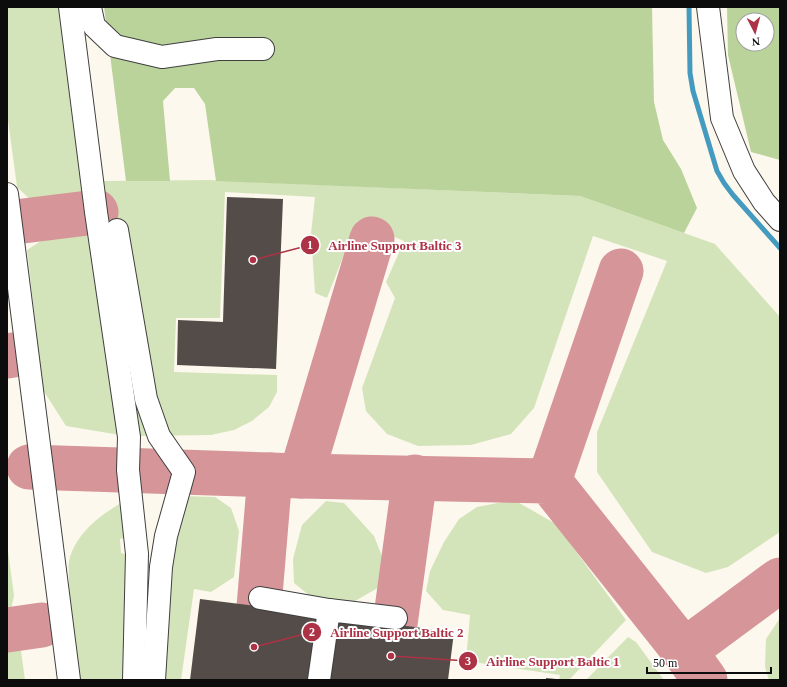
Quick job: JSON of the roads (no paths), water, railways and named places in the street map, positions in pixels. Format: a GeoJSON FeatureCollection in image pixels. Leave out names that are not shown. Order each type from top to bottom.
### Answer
{"type":"FeatureCollection","features":[{"type":"Feature","properties":{"kind":"lane"},"geometry":{"type":"LineString","coordinates":[[70,7],[96,212],[128,437],[128,470],[137,554],[134,680]]}},
{"type":"Feature","properties":{"kind":"lane"},"geometry":{"type":"LineString","coordinates":[[90,7],[94,26],[115,46],[162,57],[217,49],[263,49]]}},
{"type":"Feature","properties":{"kind":"lane"},"geometry":{"type":"LineString","coordinates":[[708,7],[722,118],[744,171],[764,202],[780,220]]}},
{"type":"Feature","properties":{"kind":"lane"},"geometry":{"type":"LineString","coordinates":[[7,194],[69,680]]}},
{"type":"Feature","properties":{"kind":"lane"},"geometry":{"type":"LineString","coordinates":[[117,230],[146,399],[159,436],[184,472],[166,536],[161,567],[154,680]]}},
{"type":"Feature","properties":{"kind":"lane"},"geometry":{"type":"LineString","coordinates":[[260,598],[329,610],[396,618]]}},
{"type":"Feature","properties":{"kind":"lane"},"geometry":{"type":"LineString","coordinates":[[319,680],[329,610]]}},
{"type":"Feature","properties":{"kind":"waterway"},"geometry":{"type":"LineString","coordinates":[[689,7],[690,73],[693,91],[717,171],[733,195],[780,248]]}},
{"type":"Feature","properties":{"kind":"place","name":"Airline Support Baltic 3"},"geometry":{"type":"Point","coordinates":[253,260]}},
{"type":"Feature","properties":{"kind":"place","name":"Airline Support Baltic 2"},"geometry":{"type":"Point","coordinates":[254,647]}},
{"type":"Feature","properties":{"kind":"place","name":"Airline Support Baltic 1"},"geometry":{"type":"Point","coordinates":[391,656]}}]}
